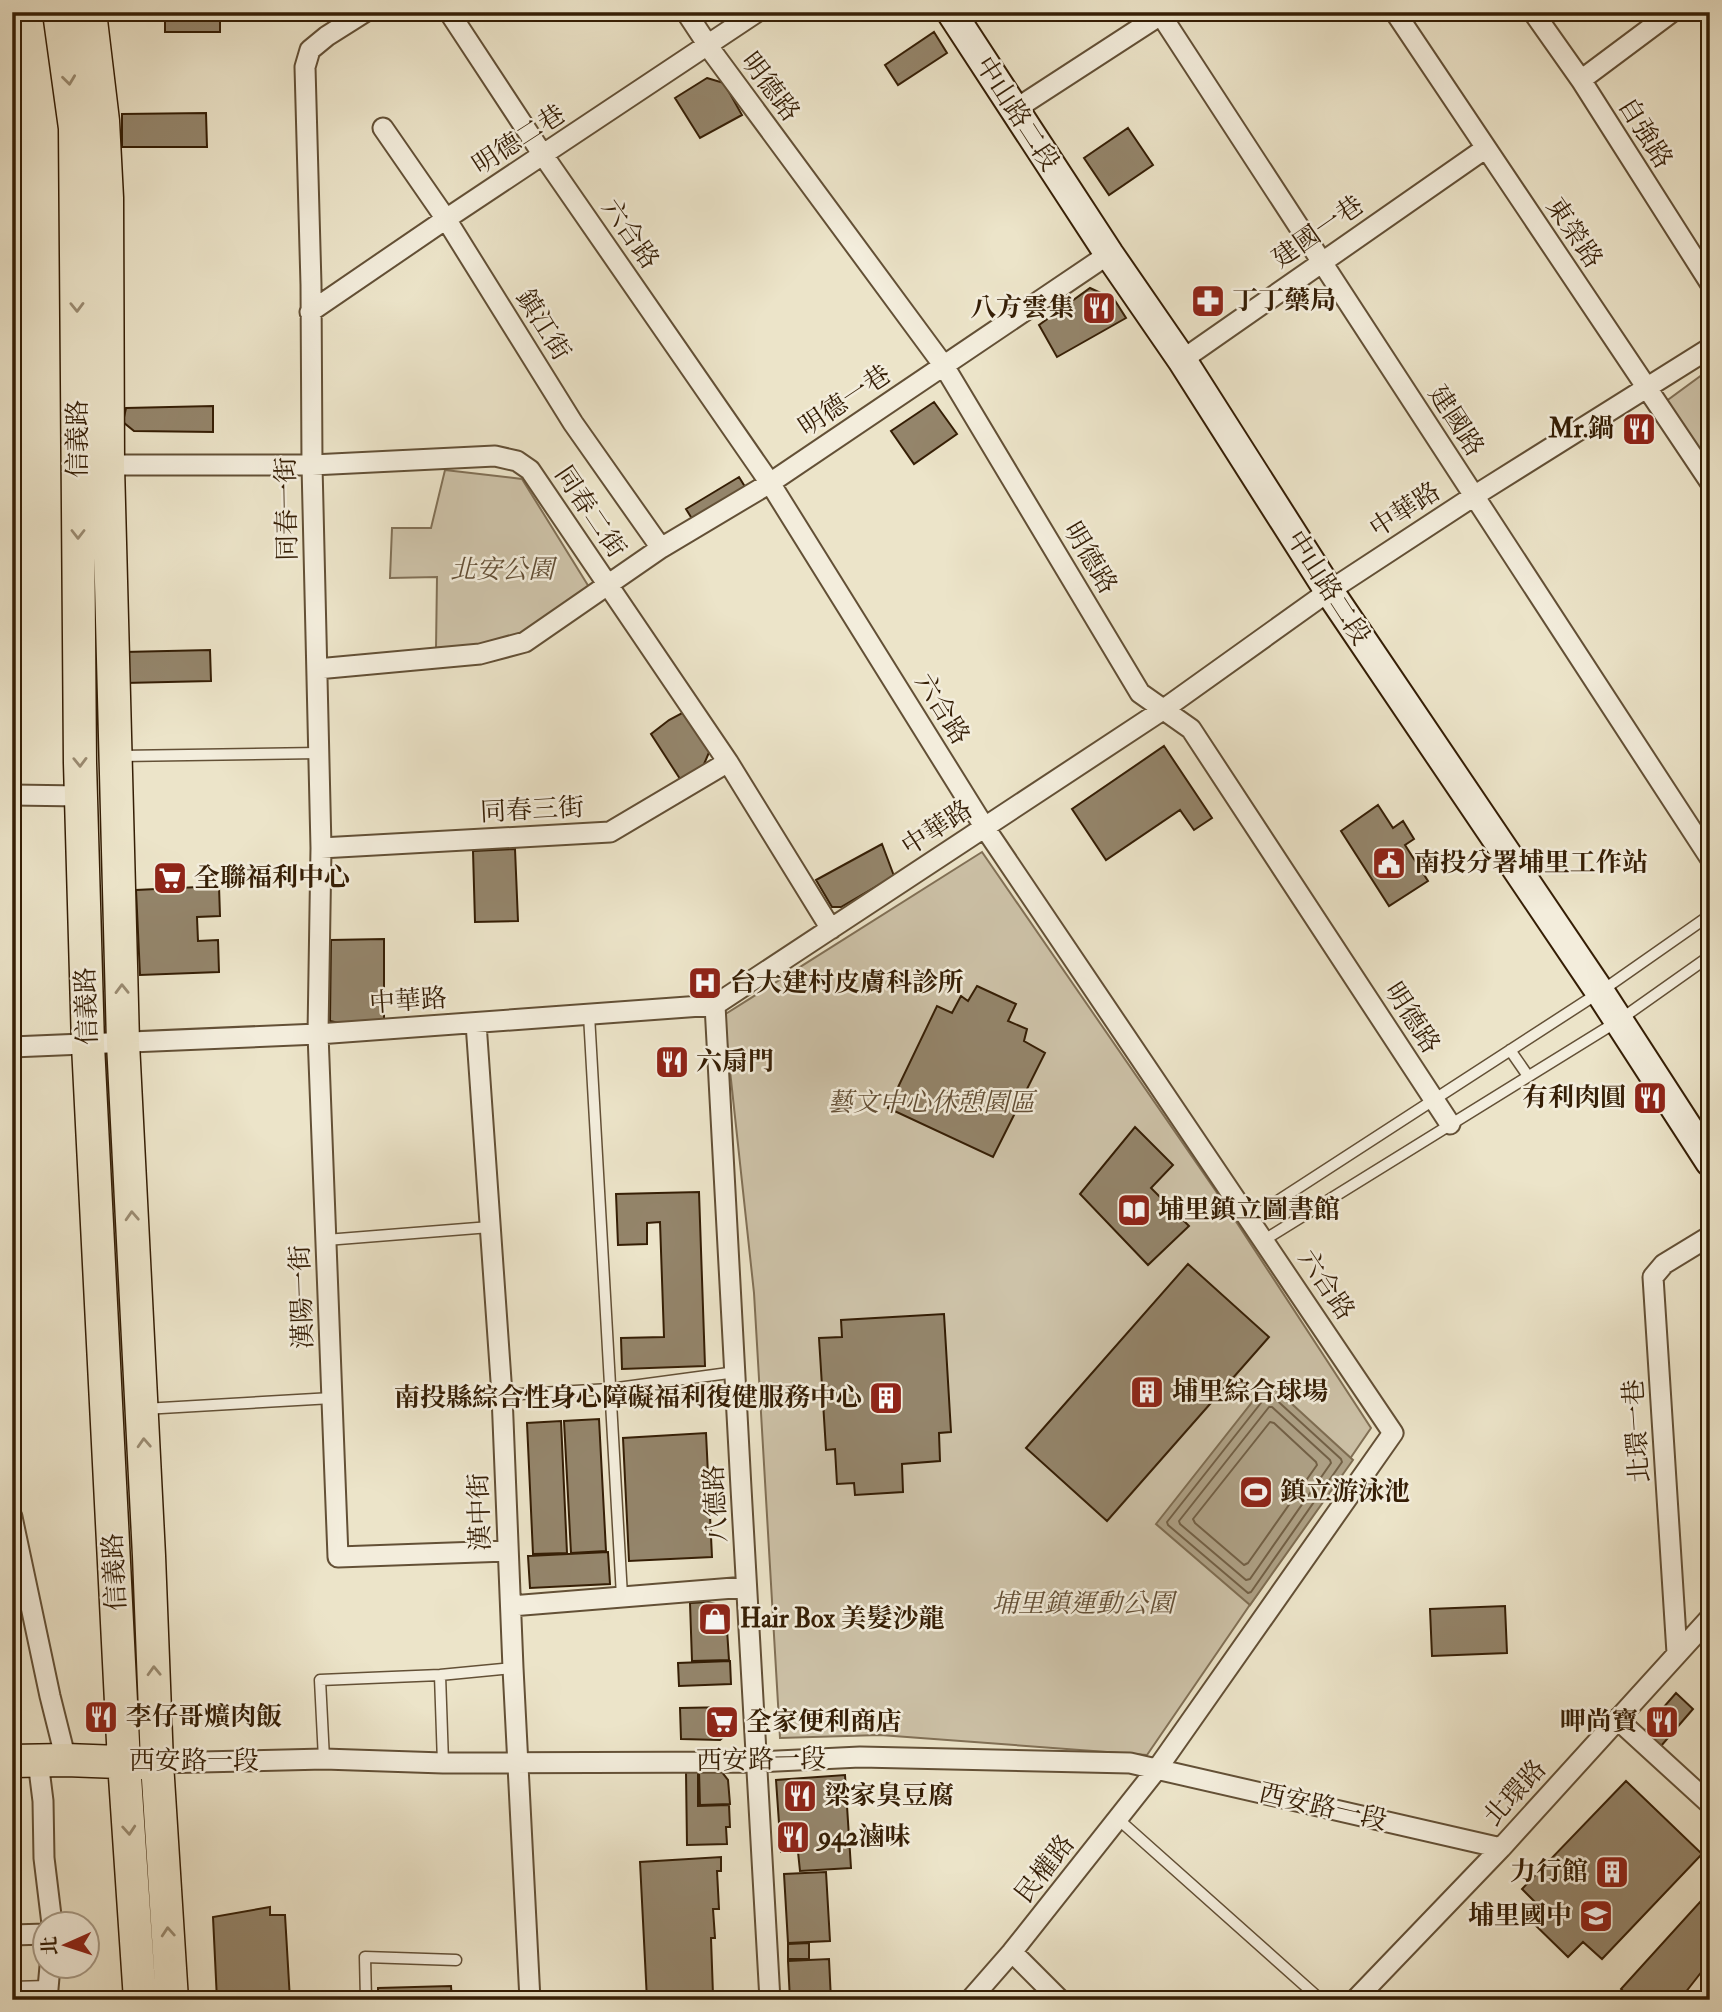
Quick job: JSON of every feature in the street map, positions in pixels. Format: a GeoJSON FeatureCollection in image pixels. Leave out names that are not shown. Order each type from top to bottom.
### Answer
{"type":"FeatureCollection","features":[{"type":"Feature","properties":{"kind":"main road","name":"信義路"},"geometry":{"type":"LineString","coordinates":[[59,12],[75,128],[93,465],[115,757],[123,1043],[157,1763],[172,2000]]}},
{"type":"Feature","properties":{"kind":"main road","name":"信義路"},"geometry":{"type":"LineString","coordinates":[[90,12],[103,121],[107,198],[93,465],[81,796],[88,1045],[124,1762],[140,2000]]}},
{"type":"Feature","properties":{"kind":"main road","name":"西安路一段"},"geometry":{"type":"LineString","coordinates":[[39,1760],[157,1763]]}},
{"type":"Feature","properties":{"kind":"street","name":"同春一街"},"geometry":{"type":"LineString","coordinates":[[318,1034],[321,848],[304,67],[310,50],[365,12]]}},
{"type":"Feature","properties":{"kind":"street","name":"六合路"},"geometry":{"type":"LineString","coordinates":[[449,12],[543,155],[770,484],[985,828],[1393,1433]]}},
{"type":"Feature","properties":{"kind":"street","name":"明德路"},"geometry":{"type":"LineString","coordinates":[[686,12],[708,46],[944,366],[1140,693],[1191,729],[1450,1124]]}},
{"type":"Feature","properties":{"kind":"street","name":"明德二巷"},"geometry":{"type":"LineString","coordinates":[[310,312],[757,12]]}},
{"type":"Feature","properties":{"kind":"street","name":"中山路二段"},"geometry":{"type":"LineString","coordinates":[[951,12],[1182,360],[1329,591],[1600,992],[1710,1161]]}},
{"type":"Feature","properties":{"kind":"street","name":"東榮路"},"geometry":{"type":"LineString","coordinates":[[1395,12],[1710,482]]}},
{"type":"Feature","properties":{"kind":"street","name":"自強路"},"geometry":{"type":"LineString","coordinates":[[1533,12],[1581,80],[1710,283]]}},
{"type":"Feature","properties":{"kind":"street"},"geometry":{"type":"LineString","coordinates":[[1581,80],[1672,12]]}},
{"type":"Feature","properties":{"kind":"street"},"geometry":{"type":"LineString","coordinates":[[1014,110],[1162,13]]}},
{"type":"Feature","properties":{"kind":"street","name":"建國路"},"geometry":{"type":"LineString","coordinates":[[1162,13],[1710,858]]}},
{"type":"Feature","properties":{"kind":"street","name":"鎮江街"},"geometry":{"type":"LineString","coordinates":[[383,128],[446,219],[573,423],[661,548]]}},
{"type":"Feature","properties":{"kind":"street","name":"建國一巷"},"geometry":{"type":"LineString","coordinates":[[1182,360],[1486,148]]}},
{"type":"Feature","properties":{"kind":"street","name":"明德一巷"},"geometry":{"type":"LineString","coordinates":[[317,669],[480,654],[525,642],[661,548],[770,484],[1110,254]]}},
{"type":"Feature","properties":{"kind":"street","name":"中華路"},"geometry":{"type":"LineString","coordinates":[[12,1047],[318,1034],[715,1005],[1164,709],[1329,591],[1474,496],[1710,348]]}},
{"type":"Feature","properties":{"kind":"street","name":"同春二街"},"geometry":{"type":"LineString","coordinates":[[93,465],[312,465],[495,456],[517,461],[530,470],[728,762],[831,929]]}},
{"type":"Feature","properties":{"kind":"street","name":"同春三街"},"geometry":{"type":"LineString","coordinates":[[321,848],[610,832],[728,762]]}},
{"type":"Feature","properties":{"kind":"street"},"geometry":{"type":"LineString","coordinates":[[12,795],[81,796]]}},
{"type":"Feature","properties":{"kind":"street","name":"八德路"},"geometry":{"type":"LineString","coordinates":[[715,1005],[770,2000]]}},
{"type":"Feature","properties":{"kind":"street","name":"漢中街"},"geometry":{"type":"LineString","coordinates":[[476,1023],[502,1395],[507,1551],[530,2000]]}},
{"type":"Feature","properties":{"kind":"street","name":"漢陽一街"},"geometry":{"type":"LineString","coordinates":[[318,1034],[338,1557],[507,1551]]}},
{"type":"Feature","properties":{"kind":"street","name":"北環一巷"},"geometry":{"type":"LineString","coordinates":[[1677,1653],[1653,1277],[1664,1264],[1710,1236]]}},
{"type":"Feature","properties":{"kind":"street","name":"民權路"},"geometry":{"type":"LineString","coordinates":[[970,2000],[1012,1952],[1157,1769],[1393,1433]]}},
{"type":"Feature","properties":{"kind":"street"},"geometry":{"type":"LineString","coordinates":[[12,1517],[50,1696],[39,1760],[44,1858],[50,1910]]}},
{"type":"Feature","properties":{"kind":"street"},"geometry":{"type":"LineString","coordinates":[[511,1606],[746,1587]]}},
{"type":"Feature","properties":{"kind":"street","name":"北環路"},"geometry":{"type":"LineString","coordinates":[[1355,2000],[1501,1848],[1710,1618]]}},
{"type":"Feature","properties":{"kind":"street"},"geometry":{"type":"LineString","coordinates":[[1616,1719],[1710,1804]]}},
{"type":"Feature","properties":{"kind":"street","name":"西安路一段"},"geometry":{"type":"LineString","coordinates":[[157,1763],[324,1759],[443,1763],[755,1762],[873,1758],[1130,1763],[1501,1848]]}},
{"type":"Feature","properties":{"kind":"street"},"geometry":{"type":"LineString","coordinates":[[12,1935],[32,1934]]}},
{"type":"Feature","properties":{"kind":"street"},"geometry":{"type":"LineString","coordinates":[[1012,1952],[1060,2000]]}},
{"type":"Feature","properties":{"kind":"lane"},"geometry":{"type":"LineString","coordinates":[[115,757],[318,753]]}},
{"type":"Feature","properties":{"kind":"lane"},"geometry":{"type":"LineString","coordinates":[[1250,1219],[1600,992],[1710,915]]}},
{"type":"Feature","properties":{"kind":"lane"},"geometry":{"type":"LineString","coordinates":[[1264,1240],[1618,1021],[1710,956]]}},
{"type":"Feature","properties":{"kind":"lane"},"geometry":{"type":"LineString","coordinates":[[589,1015],[622,1595]]}},
{"type":"Feature","properties":{"kind":"lane"},"geometry":{"type":"LineString","coordinates":[[1510,1050],[1528,1076]]}},
{"type":"Feature","properties":{"kind":"lane"},"geometry":{"type":"LineString","coordinates":[[326,1240],[490,1227]]}},
{"type":"Feature","properties":{"kind":"lane"},"geometry":{"type":"LineString","coordinates":[[502,1395],[610,1389],[736,1372]]}},
{"type":"Feature","properties":{"kind":"lane"},"geometry":{"type":"LineString","coordinates":[[142,1409],[332,1398]]}},
{"type":"Feature","properties":{"kind":"lane"},"geometry":{"type":"LineString","coordinates":[[324,1759],[320,1681],[513,1668]]}},
{"type":"Feature","properties":{"kind":"lane"},"geometry":{"type":"LineString","coordinates":[[440,1675],[443,1763]]}},
{"type":"Feature","properties":{"kind":"lane"},"geometry":{"type":"LineString","coordinates":[[1118,1819],[1321,2000]]}},
{"type":"Feature","properties":{"kind":"lane"},"geometry":{"type":"LineString","coordinates":[[366,2000],[365,1957],[456,1960]]}},
{"type":"Feature","properties":{"kind":"lane"},"geometry":{"type":"LineString","coordinates":[[12,1987],[48,1984]]}},
{"type":"Feature","properties":{"kind":"green space"},"geometry":{"type":"Polygon","coordinates":[[[1710,369],[1710,469],[1665,402],[1710,369]]]}},
{"type":"Feature","properties":{"kind":"green space","name":"北安公園"},"geometry":{"type":"Polygon","coordinates":[[[445,470],[522,479],[589,587],[517,644],[436,648],[437,577],[390,578],[392,528],[431,528],[445,470]]]}},
{"type":"Feature","properties":{"kind":"green space"},"geometry":{"type":"Polygon","coordinates":[[[982,852],[1222,1200],[1371,1428],[1147,1755],[880,1735],[780,1738],[754,1293],[724,1015],[982,852]]]}},
{"type":"Feature","properties":{"kind":"water","name":"鎮立游泳池"},"geometry":{"type":"Polygon","coordinates":[[[1268,1382],[1353,1460],[1250,1605],[1156,1524],[1268,1382]]]}},
{"type":"Feature","properties":{"kind":"building"},"geometry":{"type":"Polygon","coordinates":[[[165,12],[220,12],[220,32],[165,32],[165,12]]]}},
{"type":"Feature","properties":{"kind":"building"},"geometry":{"type":"Polygon","coordinates":[[[934,32],[947,53],[898,85],[885,65],[934,32]]]}},
{"type":"Feature","properties":{"kind":"building"},"geometry":{"type":"Polygon","coordinates":[[[707,78],[724,83],[742,115],[700,138],[675,98],[707,78]]]}},
{"type":"Feature","properties":{"kind":"building"},"geometry":{"type":"Polygon","coordinates":[[[206,113],[207,147],[122,147],[122,114],[206,113]]]}},
{"type":"Feature","properties":{"kind":"building"},"geometry":{"type":"Polygon","coordinates":[[[1128,128],[1153,165],[1109,195],[1084,158],[1128,128]]]}},
{"type":"Feature","properties":{"kind":"building"},"geometry":{"type":"Polygon","coordinates":[[[1090,288],[1114,299],[1126,318],[1057,357],[1039,325],[1090,288]]]}},
{"type":"Feature","properties":{"kind":"building"},"geometry":{"type":"Polygon","coordinates":[[[934,402],[957,434],[914,464],[891,431],[934,402]]]}},
{"type":"Feature","properties":{"kind":"building"},"geometry":{"type":"Polygon","coordinates":[[[213,406],[213,432],[134,431],[123,422],[126,408],[213,406]]]}},
{"type":"Feature","properties":{"kind":"building"},"geometry":{"type":"Polygon","coordinates":[[[739,477],[747,490],[694,522],[686,509],[739,477]]]}},
{"type":"Feature","properties":{"kind":"building"},"geometry":{"type":"Polygon","coordinates":[[[210,650],[211,681],[125,683],[124,652],[210,650]]]}},
{"type":"Feature","properties":{"kind":"building"},"geometry":{"type":"Polygon","coordinates":[[[684,712],[711,748],[701,771],[682,782],[651,734],[684,712]]]}},
{"type":"Feature","properties":{"kind":"building"},"geometry":{"type":"Polygon","coordinates":[[[1164,746],[1212,818],[1194,830],[1180,810],[1106,860],[1072,809],[1164,746]]]}},
{"type":"Feature","properties":{"kind":"building","name":"南投分署埔里工作站"},"geometry":{"type":"Polygon","coordinates":[[[1378,805],[1393,828],[1403,821],[1414,839],[1405,845],[1428,881],[1389,906],[1341,831],[1378,805]]]}},
{"type":"Feature","properties":{"kind":"building"},"geometry":{"type":"Polygon","coordinates":[[[882,844],[894,876],[841,907],[832,907],[816,880],[882,844]]]}},
{"type":"Feature","properties":{"kind":"building"},"geometry":{"type":"Polygon","coordinates":[[[515,849],[518,921],[475,922],[473,851],[515,849]]]}},
{"type":"Feature","properties":{"kind":"building"},"geometry":{"type":"Polygon","coordinates":[[[219,886],[220,916],[197,917],[198,941],[218,940],[219,972],[140,975],[136,890],[219,886]]]}},
{"type":"Feature","properties":{"kind":"building"},"geometry":{"type":"Polygon","coordinates":[[[384,939],[384,1020],[348,1025],[330,1021],[331,940],[384,939]]]}},
{"type":"Feature","properties":{"kind":"building"},"geometry":{"type":"Polygon","coordinates":[[[977,986],[1016,1004],[1008,1021],[1027,1029],[1024,1041],[1045,1053],[993,1157],[888,1108],[937,1006],[952,1013],[961,996],[968,1001],[977,986]]]}},
{"type":"Feature","properties":{"kind":"building","name":"埔里鎮立圖書館"},"geometry":{"type":"Polygon","coordinates":[[[1135,1127],[1173,1165],[1151,1188],[1189,1226],[1148,1265],[1080,1194],[1135,1127]]]}},
{"type":"Feature","properties":{"kind":"building"},"geometry":{"type":"Polygon","coordinates":[[[699,1192],[705,1366],[622,1369],[621,1338],[664,1337],[660,1222],[647,1223],[647,1244],[618,1245],[616,1194],[699,1192]]]}},
{"type":"Feature","properties":{"kind":"building","name":"埔里綜合球場"},"geometry":{"type":"Polygon","coordinates":[[[1188,1264],[1269,1337],[1107,1521],[1026,1448],[1188,1264]]]}},
{"type":"Feature","properties":{"kind":"building","name":"南投縣綜合性身心障礙福利復健服務中心"},"geometry":{"type":"Polygon","coordinates":[[[944,1314],[951,1432],[939,1433],[940,1461],[902,1464],[903,1492],[855,1495],[854,1483],[837,1484],[835,1449],[826,1450],[819,1338],[842,1337],[841,1320],[944,1314]]]}},
{"type":"Feature","properties":{"kind":"building"},"geometry":{"type":"Polygon","coordinates":[[[599,1419],[606,1551],[571,1553],[564,1421],[599,1419]]]}},
{"type":"Feature","properties":{"kind":"building"},"geometry":{"type":"Polygon","coordinates":[[[561,1421],[567,1553],[533,1554],[527,1423],[561,1421]]]}},
{"type":"Feature","properties":{"kind":"building"},"geometry":{"type":"Polygon","coordinates":[[[706,1433],[712,1557],[629,1561],[623,1438],[706,1433]]]}},
{"type":"Feature","properties":{"kind":"building"},"geometry":{"type":"Polygon","coordinates":[[[608,1552],[610,1584],[530,1588],[528,1556],[608,1552]]]}},
{"type":"Feature","properties":{"kind":"building"},"geometry":{"type":"Polygon","coordinates":[[[690,1603],[715,1604],[726,1614],[729,1660],[692,1661],[690,1603]]]}},
{"type":"Feature","properties":{"kind":"building"},"geometry":{"type":"Polygon","coordinates":[[[1505,1606],[1507,1653],[1432,1656],[1430,1609],[1505,1606]]]}},
{"type":"Feature","properties":{"kind":"building"},"geometry":{"type":"Polygon","coordinates":[[[730,1661],[731,1684],[679,1686],[678,1663],[730,1661]]]}},
{"type":"Feature","properties":{"kind":"building"},"geometry":{"type":"Polygon","coordinates":[[[1676,1693],[1693,1709],[1661,1746],[1646,1730],[1676,1693]]]}},
{"type":"Feature","properties":{"kind":"building"},"geometry":{"type":"Polygon","coordinates":[[[732,1707],[732,1729],[720,1740],[681,1739],[680,1708],[732,1707]]]}},
{"type":"Feature","properties":{"kind":"building"},"geometry":{"type":"Polygon","coordinates":[[[699,1771],[721,1771],[728,1780],[730,1804],[700,1805],[699,1771]]]}},
{"type":"Feature","properties":{"kind":"building"},"geometry":{"type":"Polygon","coordinates":[[[686,1772],[698,1772],[698,1806],[729,1805],[730,1827],[726,1827],[727,1844],[687,1845],[686,1772]]]}},
{"type":"Feature","properties":{"kind":"building"},"geometry":{"type":"Polygon","coordinates":[[[845,1775],[851,1868],[800,1871],[798,1852],[781,1852],[776,1780],[845,1775]]]}},
{"type":"Feature","properties":{"kind":"building","name":"力行館"},"geometry":{"type":"Polygon","coordinates":[[[1626,1781],[1702,1854],[1602,1959],[1583,1942],[1568,1957],[1528,1918],[1539,1906],[1522,1889],[1626,1781]]]}},
{"type":"Feature","properties":{"kind":"building"},"geometry":{"type":"Polygon","coordinates":[[[721,1857],[721,1871],[717,1871],[719,1909],[713,1909],[715,1938],[711,1938],[713,1995],[721,1995],[721,2000],[647,2000],[640,1862],[721,1857]]]}},
{"type":"Feature","properties":{"kind":"building"},"geometry":{"type":"Polygon","coordinates":[[[826,1872],[830,1941],[788,1943],[784,1874],[826,1872]]]}},
{"type":"Feature","properties":{"kind":"building"},"geometry":{"type":"Polygon","coordinates":[[[1700,1902],[1710,1908],[1710,1961],[1685,1993],[1694,2000],[1632,2000],[1621,1989],[1700,1902]]]}},
{"type":"Feature","properties":{"kind":"building"},"geometry":{"type":"Polygon","coordinates":[[[270,1907],[270,1915],[285,1915],[290,2000],[217,2000],[213,1917],[270,1907]]]}},
{"type":"Feature","properties":{"kind":"building"},"geometry":{"type":"Polygon","coordinates":[[[809,1943],[809,1959],[788,1959],[788,1944],[809,1943]]]}},
{"type":"Feature","properties":{"kind":"building"},"geometry":{"type":"Polygon","coordinates":[[[829,1959],[831,2000],[790,2000],[788,1961],[829,1959]]]}},
{"type":"Feature","properties":{"kind":"building"},"geometry":{"type":"Polygon","coordinates":[[[451,1986],[452,2000],[378,2000],[378,1988],[451,1986]]]}},
{"type":"Feature","properties":{"kind":"place","name":"丁丁藥局"},"geometry":{"type":"Point","coordinates":[1208,301]}},
{"type":"Feature","properties":{"kind":"place","name":"八方雲集"},"geometry":{"type":"Point","coordinates":[1099,308]}},
{"type":"Feature","properties":{"kind":"place","name":"Mr.鍋"},"geometry":{"type":"Point","coordinates":[1639,429]}},
{"type":"Feature","properties":{"kind":"place","name":"南投分署埔里工作站"},"geometry":{"type":"Point","coordinates":[1389,863]}},
{"type":"Feature","properties":{"kind":"place","name":"全聯福利中心"},"geometry":{"type":"Point","coordinates":[170,878]}},
{"type":"Feature","properties":{"kind":"place","name":"台大建村皮膚科診所"},"geometry":{"type":"Point","coordinates":[705,983]}},
{"type":"Feature","properties":{"kind":"place","name":"六扇門"},"geometry":{"type":"Point","coordinates":[672,1062]}},
{"type":"Feature","properties":{"kind":"place","name":"有利肉圓"},"geometry":{"type":"Point","coordinates":[1650,1098]}},
{"type":"Feature","properties":{"kind":"place","name":"埔里鎮立圖書館"},"geometry":{"type":"Point","coordinates":[1134,1210]}},
{"type":"Feature","properties":{"kind":"place","name":"埔里綜合球場"},"geometry":{"type":"Point","coordinates":[1147,1392]}},
{"type":"Feature","properties":{"kind":"place","name":"南投縣綜合性身心障礙福利復健服務中心"},"geometry":{"type":"Point","coordinates":[886,1398]}},
{"type":"Feature","properties":{"kind":"place","name":"鎮立游泳池"},"geometry":{"type":"Point","coordinates":[1256,1492]}},
{"type":"Feature","properties":{"kind":"place","name":"Hair Box 美髮沙龍"},"geometry":{"type":"Point","coordinates":[715,1619]}},
{"type":"Feature","properties":{"kind":"place","name":"李仔哥爌肉飯"},"geometry":{"type":"Point","coordinates":[101,1717]}},
{"type":"Feature","properties":{"kind":"place","name":"全家便利商店"},"geometry":{"type":"Point","coordinates":[722,1722]}},
{"type":"Feature","properties":{"kind":"place","name":"呷尚寶"},"geometry":{"type":"Point","coordinates":[1662,1722]}},
{"type":"Feature","properties":{"kind":"place","name":"梁家臭豆腐"},"geometry":{"type":"Point","coordinates":[800,1796]}},
{"type":"Feature","properties":{"kind":"place","name":"942滷味"},"geometry":{"type":"Point","coordinates":[793,1837]}},
{"type":"Feature","properties":{"kind":"place","name":"力行館"},"geometry":{"type":"Point","coordinates":[1612,1872]}},
{"type":"Feature","properties":{"kind":"place","name":"埔里國中"},"geometry":{"type":"Point","coordinates":[1596,1916]}},
{"type":"Feature","properties":{"kind":"park label","name":"藝文中心休憩園區"},"geometry":{"type":"Point","coordinates":[931,1103]}},
{"type":"Feature","properties":{"kind":"park label","name":"埔里鎮運動公園"},"geometry":{"type":"Point","coordinates":[1083,1604]}}]}
